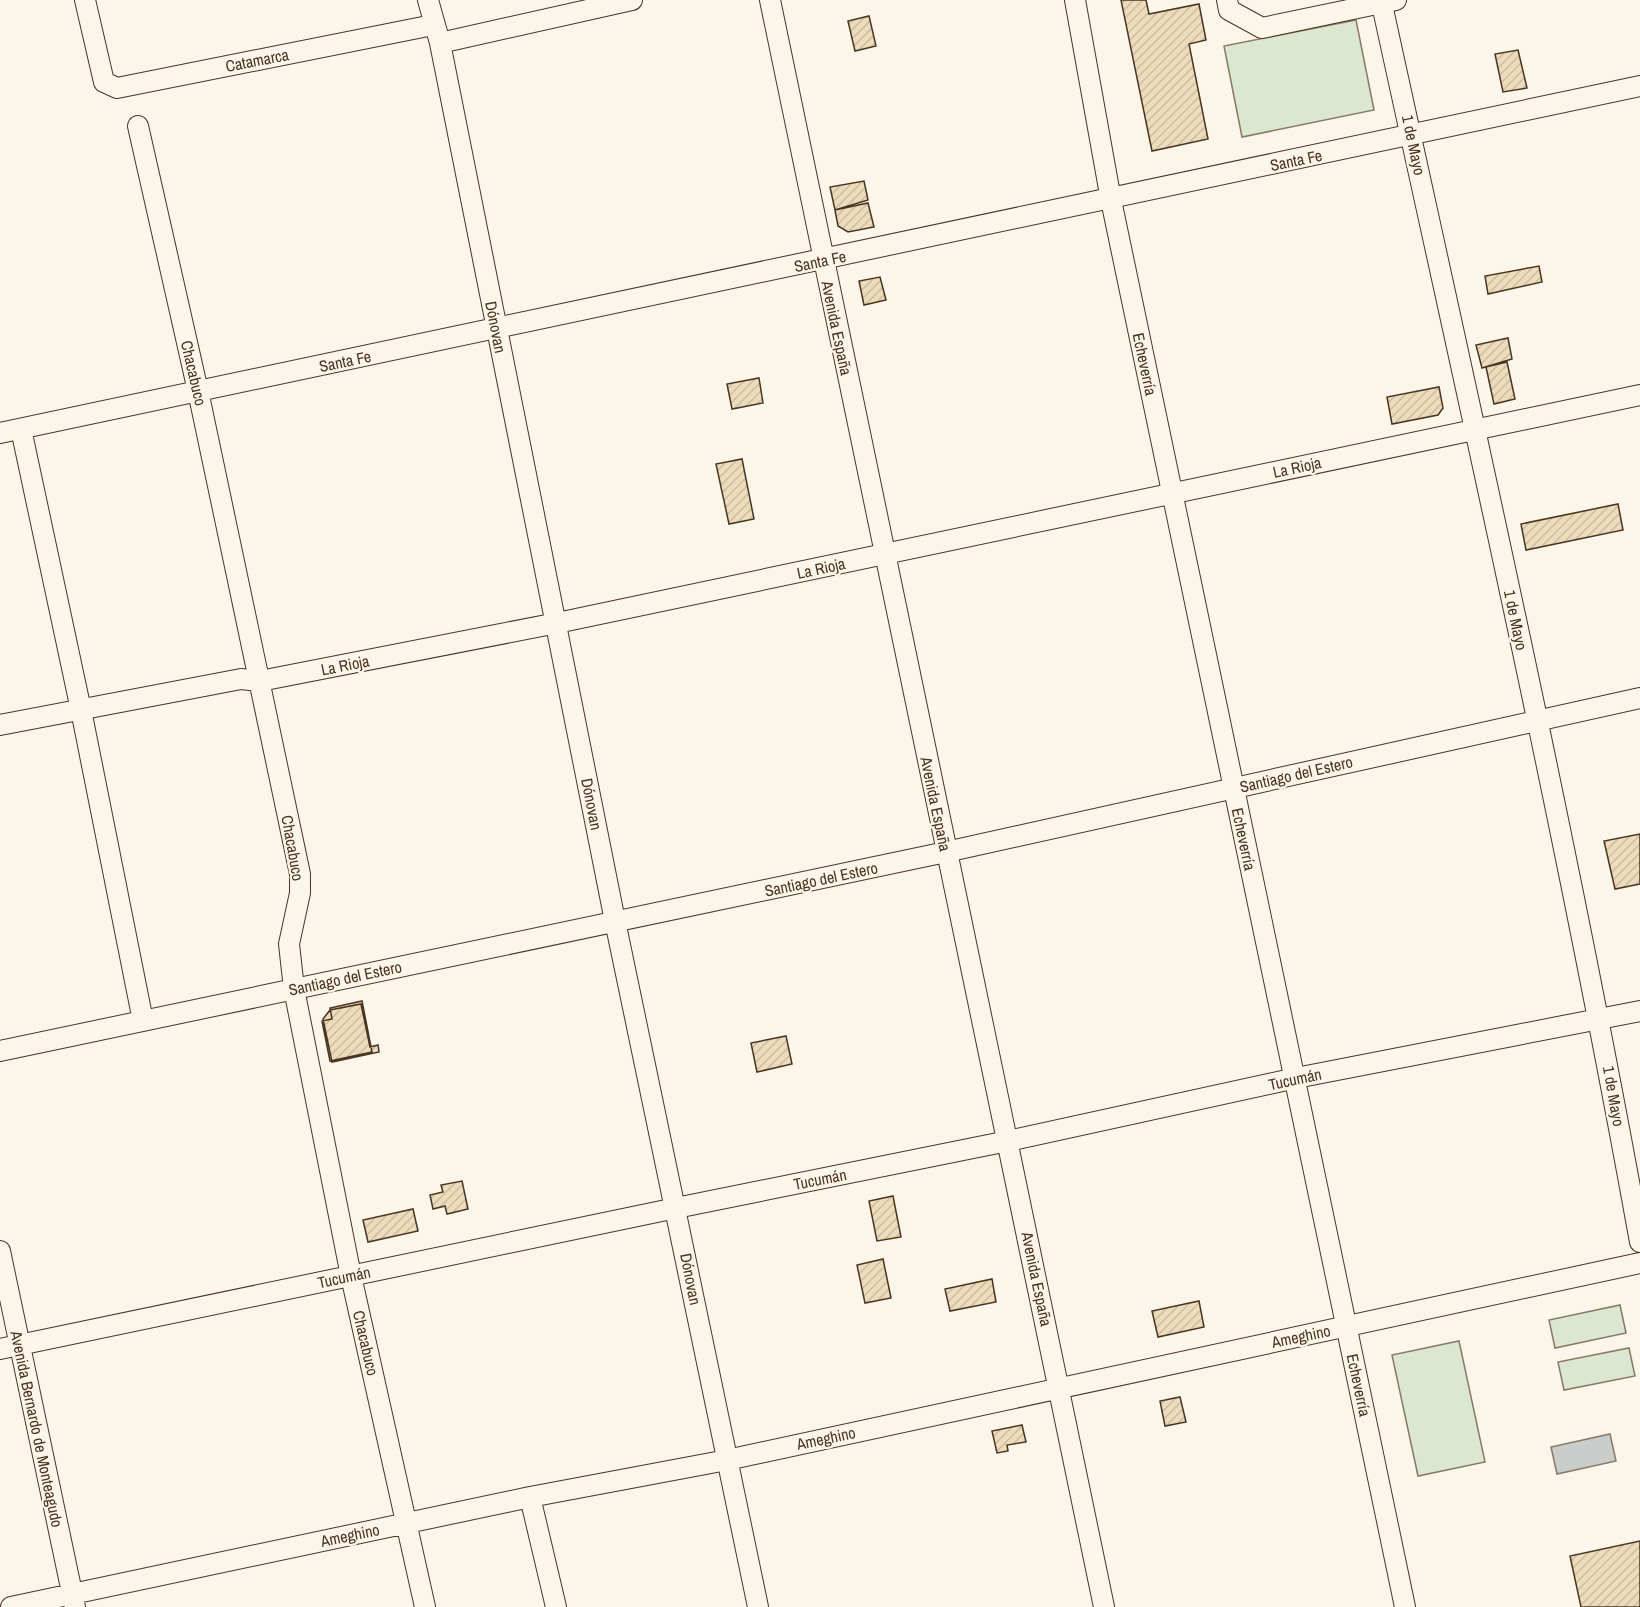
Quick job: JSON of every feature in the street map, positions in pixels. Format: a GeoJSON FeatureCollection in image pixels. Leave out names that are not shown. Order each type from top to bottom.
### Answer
{"type":"FeatureCollection","features":[{"type":"Feature","properties":{"kind":"street","name":"Catamarca"},"geometry":{"type":"LineString","coordinates":[[85,0],[104,82],[117,88],[632,0]]}},
{"type":"Feature","properties":{"kind":"street","name":"Dónovan"},"geometry":{"type":"LineString","coordinates":[[428,0],[557,623],[615,921],[758,1607]]}},
{"type":"Feature","properties":{"kind":"street","name":"Avenida España"},"geometry":{"type":"LineString","coordinates":[[770,0],[1104,1607]]}},
{"type":"Feature","properties":{"kind":"street","name":"Echeverría"},"geometry":{"type":"LineString","coordinates":[[1075,0],[1111,200],[1405,1607]]}},
{"type":"Feature","properties":{"kind":"street"},"geometry":{"type":"LineString","coordinates":[[1227,0],[1229,9],[1262,28],[1386,1]]}},
{"type":"Feature","properties":{"kind":"street","name":"1 de Mayo"},"geometry":{"type":"LineString","coordinates":[[1386,1],[1474,430],[1538,720],[1600,1019],[1640,1242]]}},
{"type":"Feature","properties":{"kind":"street","name":"Santa Fe"},"geometry":{"type":"LineString","coordinates":[[0,433],[1111,200],[1640,86]]}},
{"type":"Feature","properties":{"kind":"street","name":"Chacabuco"},"geometry":{"type":"LineString","coordinates":[[138,126],[198,391],[300,874],[300,893],[289,944],[294,989],[351,1276],[425,1607]]}},
{"type":"Feature","properties":{"kind":"street","name":"La Rioja"},"geometry":{"type":"LineString","coordinates":[[0,725],[241,679],[260,681],[557,623],[1640,395]]}},
{"type":"Feature","properties":{"kind":"street"},"geometry":{"type":"LineString","coordinates":[[21,429],[81,710],[143,1021]]}},
{"type":"Feature","properties":{"kind":"street","name":"Santiago del Estero"},"geometry":{"type":"LineString","coordinates":[[0,1051],[946,852],[1640,698]]}},
{"type":"Feature","properties":{"kind":"street","name":"Tucumán"},"geometry":{"type":"LineString","coordinates":[[0,1349],[1008,1141],[1296,1078],[1640,1011]]}},
{"type":"Feature","properties":{"kind":"street","name":"Avenida Bernardo de Monteagudo"},"geometry":{"type":"LineString","coordinates":[[0,1251],[74,1600]]}},
{"type":"Feature","properties":{"kind":"street","name":"Ameghino"},"geometry":{"type":"LineString","coordinates":[[11,1607],[74,1600],[408,1523],[530,1497],[727,1460],[1640,1263]]}},
{"type":"Feature","properties":{"kind":"street"},"geometry":{"type":"LineString","coordinates":[[530,1497],[556,1607]]}},
{"type":"Feature","properties":{"kind":"green space"},"geometry":{"type":"Polygon","coordinates":[[[1356,20],[1374,110],[1242,137],[1224,46],[1356,20]]]}},
{"type":"Feature","properties":{"kind":"green space"},"geometry":{"type":"Polygon","coordinates":[[[1620,1305],[1626,1333],[1555,1348],[1549,1320],[1620,1305]]]}},
{"type":"Feature","properties":{"kind":"green space"},"geometry":{"type":"Polygon","coordinates":[[[1459,1341],[1485,1462],[1418,1476],[1392,1355],[1459,1341]]]}},
{"type":"Feature","properties":{"kind":"green space"},"geometry":{"type":"Polygon","coordinates":[[[1629,1348],[1635,1376],[1564,1390],[1558,1362],[1629,1348]]]}},
{"type":"Feature","properties":{"kind":"shaded area"},"geometry":{"type":"Polygon","coordinates":[[[1610,1434],[1616,1461],[1557,1474],[1551,1447],[1610,1434]]]}},
{"type":"Feature","properties":{"kind":"building"},"geometry":{"type":"Polygon","coordinates":[[[1121,0],[1146,0],[1149,14],[1199,4],[1206,40],[1189,44],[1208,139],[1152,151],[1121,0]]]}},
{"type":"Feature","properties":{"kind":"building"},"geometry":{"type":"Polygon","coordinates":[[[869,16],[876,46],[855,51],[848,21],[869,16]]]}},
{"type":"Feature","properties":{"kind":"building"},"geometry":{"type":"Polygon","coordinates":[[[1518,50],[1527,88],[1503,92],[1495,54],[1518,50]]]}},
{"type":"Feature","properties":{"kind":"building"},"geometry":{"type":"Polygon","coordinates":[[[864,181],[868,200],[835,210],[830,187],[864,181]]]}},
{"type":"Feature","properties":{"kind":"building"},"geometry":{"type":"Polygon","coordinates":[[[868,203],[874,227],[848,232],[838,226],[835,210],[868,203]]]}},
{"type":"Feature","properties":{"kind":"building"},"geometry":{"type":"Polygon","coordinates":[[[1539,266],[1542,282],[1488,294],[1485,276],[1539,266]]]}},
{"type":"Feature","properties":{"kind":"building"},"geometry":{"type":"Polygon","coordinates":[[[880,277],[886,300],[864,305],[859,281],[880,277]]]}},
{"type":"Feature","properties":{"kind":"building"},"geometry":{"type":"Polygon","coordinates":[[[1508,338],[1512,359],[1482,368],[1476,345],[1508,338]]]}},
{"type":"Feature","properties":{"kind":"building"},"geometry":{"type":"Polygon","coordinates":[[[1507,362],[1515,399],[1494,404],[1486,367],[1507,362]]]}},
{"type":"Feature","properties":{"kind":"building"},"geometry":{"type":"Polygon","coordinates":[[[759,378],[763,403],[732,409],[727,384],[759,378]]]}},
{"type":"Feature","properties":{"kind":"building"},"geometry":{"type":"Polygon","coordinates":[[[1439,387],[1443,408],[1438,415],[1392,424],[1387,397],[1439,387]]]}},
{"type":"Feature","properties":{"kind":"building"},"geometry":{"type":"Polygon","coordinates":[[[742,459],[754,519],[729,524],[716,464],[742,459]]]}},
{"type":"Feature","properties":{"kind":"building"},"geometry":{"type":"Polygon","coordinates":[[[1618,504],[1623,530],[1526,550],[1521,524],[1618,504]]]}},
{"type":"Feature","properties":{"kind":"building"},"geometry":{"type":"Polygon","coordinates":[[[1640,834],[1640,884],[1615,889],[1604,841],[1640,834]]]}},
{"type":"Feature","properties":{"kind":"building"},"geometry":{"type":"Polygon","coordinates":[[[362,1001],[372,1052],[330,1061],[322,1021],[332,1019],[330,1008],[362,1001]]]}},
{"type":"Feature","properties":{"kind":"building"},"geometry":{"type":"Polygon","coordinates":[[[361,1004],[370,1047],[378,1045],[379,1052],[332,1062],[323,1019],[330,1010],[361,1004]]]}},
{"type":"Feature","properties":{"kind":"building"},"geometry":{"type":"Polygon","coordinates":[[[786,1036],[792,1064],[757,1072],[751,1043],[786,1036]]]}},
{"type":"Feature","properties":{"kind":"building"},"geometry":{"type":"Polygon","coordinates":[[[462,1181],[468,1209],[447,1214],[445,1206],[433,1209],[430,1195],[443,1192],[441,1185],[462,1181]]]}},
{"type":"Feature","properties":{"kind":"building"},"geometry":{"type":"Polygon","coordinates":[[[893,1196],[901,1237],[877,1241],[869,1201],[893,1196]]]}},
{"type":"Feature","properties":{"kind":"building"},"geometry":{"type":"Polygon","coordinates":[[[413,1209],[418,1231],[368,1242],[363,1220],[413,1209]]]}},
{"type":"Feature","properties":{"kind":"building"},"geometry":{"type":"Polygon","coordinates":[[[883,1259],[891,1298],[865,1303],[857,1265],[883,1259]]]}},
{"type":"Feature","properties":{"kind":"building"},"geometry":{"type":"Polygon","coordinates":[[[992,1279],[996,1302],[950,1311],[945,1289],[992,1279]]]}},
{"type":"Feature","properties":{"kind":"building"},"geometry":{"type":"Polygon","coordinates":[[[1199,1301],[1204,1327],[1158,1337],[1152,1311],[1199,1301]]]}},
{"type":"Feature","properties":{"kind":"building"},"geometry":{"type":"Polygon","coordinates":[[[1180,1397],[1186,1422],[1165,1426],[1160,1401],[1180,1397]]]}},
{"type":"Feature","properties":{"kind":"building"},"geometry":{"type":"Polygon","coordinates":[[[1022,1425],[1026,1442],[1007,1445],[1008,1451],[997,1453],[992,1431],[1022,1425]]]}},
{"type":"Feature","properties":{"kind":"building"},"geometry":{"type":"Polygon","coordinates":[[[1640,1541],[1640,1607],[1581,1607],[1570,1556],[1640,1541]]]}}]}
